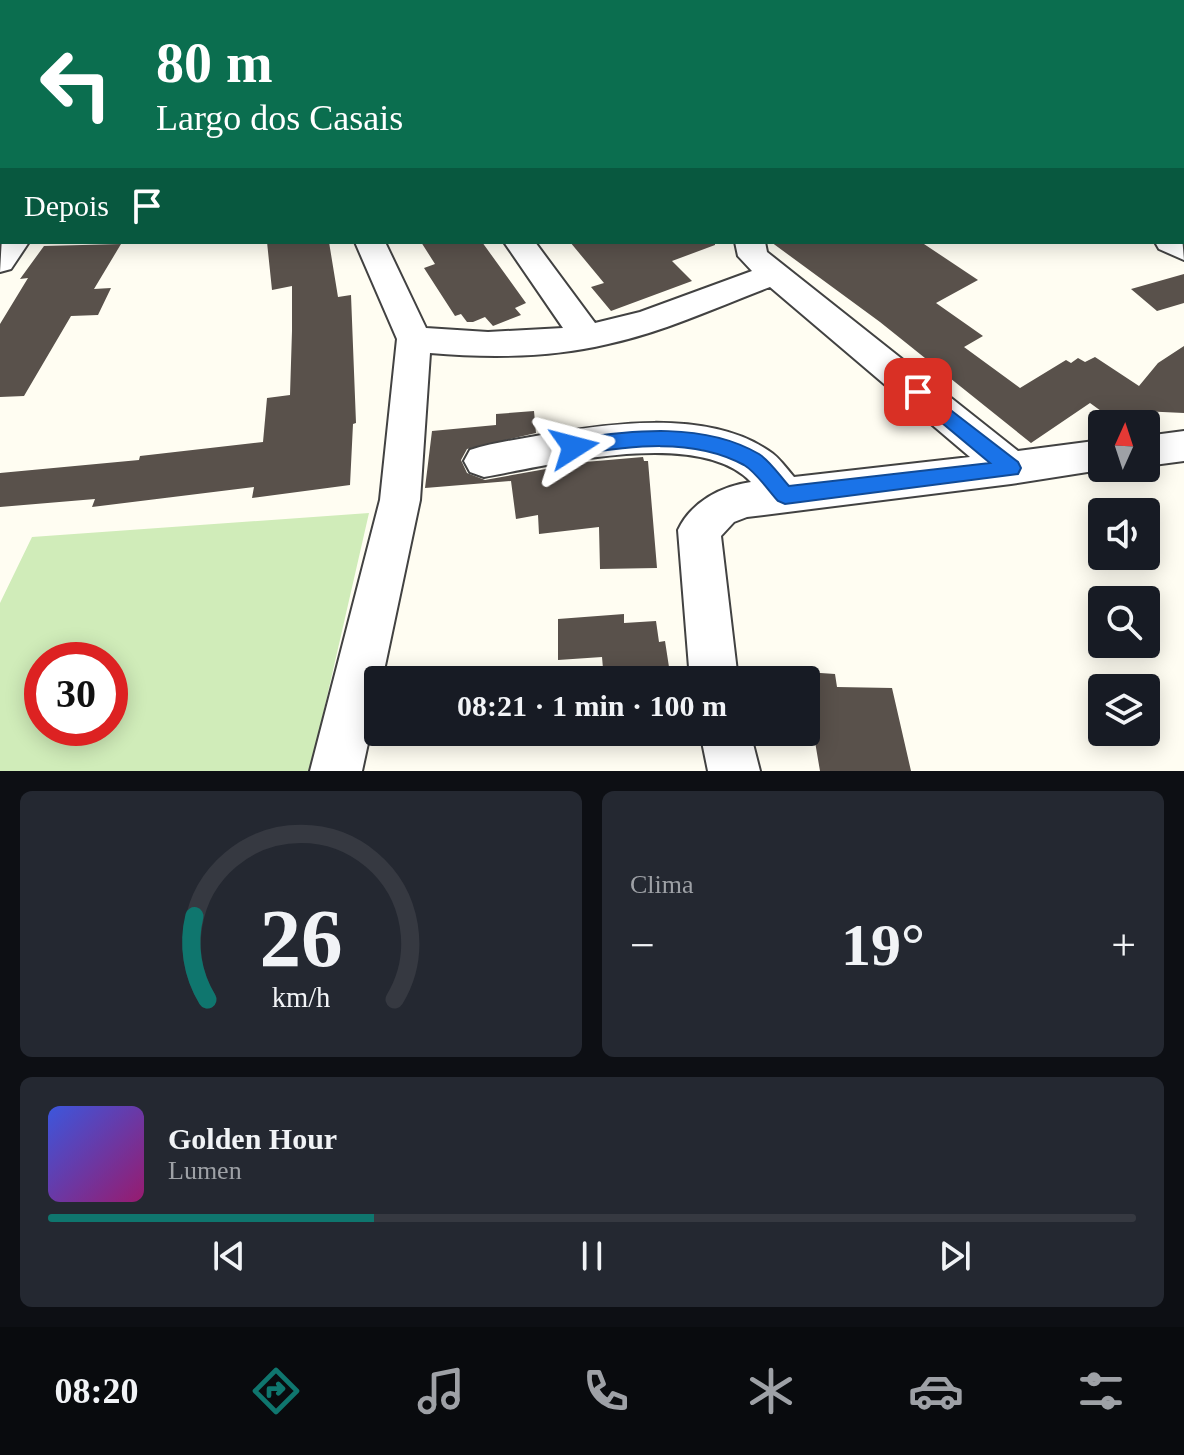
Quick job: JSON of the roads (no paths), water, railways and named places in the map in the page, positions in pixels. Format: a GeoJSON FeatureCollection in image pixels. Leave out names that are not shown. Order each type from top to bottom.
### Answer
{"type":"FeatureCollection","features":[{"type":"Feature","properties":{"kind":"street"},"geometry":{"type":"LineString","coordinates":[[336,771],[400,500],[414,339],[371,244]]}},
{"type":"Feature","properties":{"kind":"street"},"geometry":{"type":"LineString","coordinates":[[520,244],[587,337]]}},
{"type":"Feature","properties":{"kind":"street"},"geometry":{"type":"LineString","coordinates":[[750,244],[753,256],[1011,468]]}},
{"type":"Feature","properties":{"kind":"street"},"geometry":{"type":"LineString","coordinates":[[414,339],[486,343],[553,342],[587,337],[615,331],[774,274]]}},
{"type":"Feature","properties":{"kind":"street"},"geometry":{"type":"LineString","coordinates":[[484,461],[634,437],[708,443],[753,460],[785,495]]}},
{"type":"Feature","properties":{"kind":"street"},"geometry":{"type":"LineString","coordinates":[[1160,449],[1184,446]]}},
{"type":"Feature","properties":{"kind":"street"},"geometry":{"type":"LineString","coordinates":[[713,666],[699,530],[719,510],[744,500],[1088,458]]}},
{"type":"Feature","properties":{"kind":"street"},"geometry":{"type":"LineString","coordinates":[[728,746],[734,771]]}}]}
